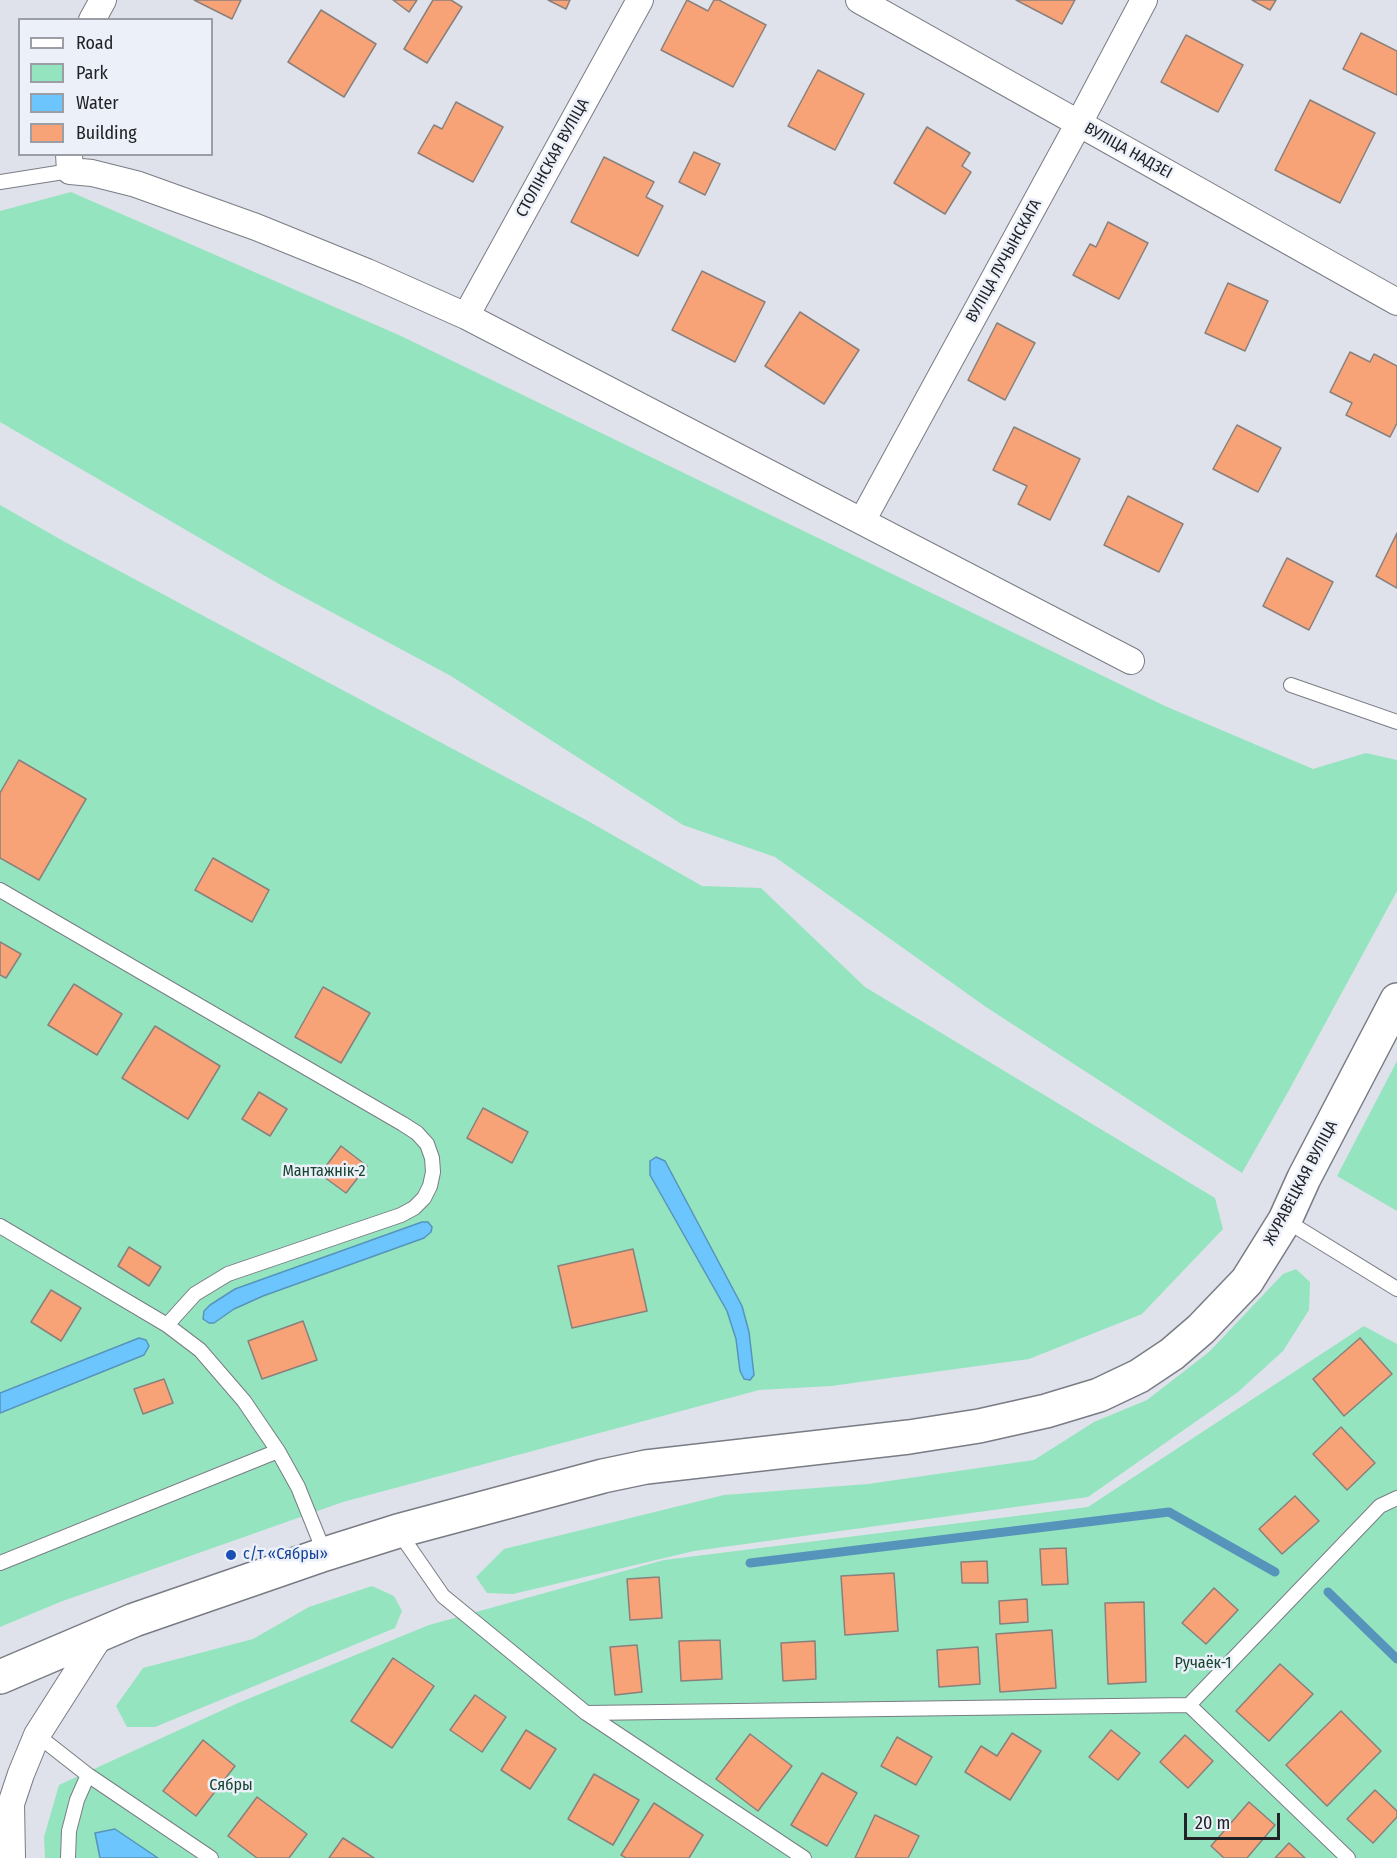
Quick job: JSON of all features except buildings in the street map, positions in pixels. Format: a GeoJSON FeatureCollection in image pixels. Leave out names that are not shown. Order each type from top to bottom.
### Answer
{"type":"FeatureCollection","features":[{"type":"Feature","properties":{"kind":"street"},"geometry":{"type":"LineString","coordinates":[[93,18],[103,0]]}},
{"type":"Feature","properties":{"kind":"street","name":"СТОЛІНСКАЯ ВУЛІЦА"},"geometry":{"type":"LineString","coordinates":[[466,316],[639,0]]}},
{"type":"Feature","properties":{"kind":"street","name":"ВУЛІЦА НАДЗЕІ"},"geometry":{"type":"LineString","coordinates":[[859,0],[1397,302]]}},
{"type":"Feature","properties":{"kind":"street","name":"ВУЛІЦА ЛУЧЫНСКАГА"},"geometry":{"type":"LineString","coordinates":[[862,521],[1144,0]]}},
{"type":"Feature","properties":{"kind":"street"},"geometry":{"type":"LineString","coordinates":[[69,163],[92,173],[136,184],[256,227],[367,272],[466,316],[1131,661]]}},
{"type":"Feature","properties":{"kind":"street","name":"ЖУРАВЕЦКАЯ ВУЛІЦА"},"geometry":{"type":"LineString","coordinates":[[0,1677],[134,1620],[325,1554],[398,1531],[603,1476],[646,1467],[909,1437],[979,1426],[1046,1411],[1099,1395],[1139,1376],[1172,1354],[1201,1329],[1247,1281],[1286,1220],[1304,1178],[1397,1000]]}},
{"type":"Feature","properties":{"kind":"street"},"geometry":{"type":"LineString","coordinates":[[12,1858],[6,1805],[37,1735],[100,1636]]}},
{"type":"Feature","properties":{"kind":"lane"},"geometry":{"type":"LineString","coordinates":[[0,182],[69,163]]}},
{"type":"Feature","properties":{"kind":"lane"},"geometry":{"type":"LineString","coordinates":[[1291,685],[1397,722]]}},
{"type":"Feature","properties":{"kind":"lane"},"geometry":{"type":"LineString","coordinates":[[0,890],[403,1124],[417,1133],[427,1144],[434,1172],[424,1198],[414,1208],[401,1215],[228,1275],[195,1294],[168,1325]]}},
{"type":"Feature","properties":{"kind":"lane"},"geometry":{"type":"LineString","coordinates":[[1286,1220],[1397,1289]]}},
{"type":"Feature","properties":{"kind":"lane"},"geometry":{"type":"LineString","coordinates":[[0,1226],[168,1325],[200,1350],[244,1401],[278,1451],[298,1487],[325,1554]]}},
{"type":"Feature","properties":{"kind":"lane"},"geometry":{"type":"LineString","coordinates":[[0,1563],[278,1451]]}},
{"type":"Feature","properties":{"kind":"lane"},"geometry":{"type":"LineString","coordinates":[[1189,1705],[1380,1506],[1397,1498]]}},
{"type":"Feature","properties":{"kind":"lane"},"geometry":{"type":"LineString","coordinates":[[398,1531],[443,1596],[586,1713],[804,1858]]}},
{"type":"Feature","properties":{"kind":"lane"},"geometry":{"type":"LineString","coordinates":[[586,1713],[1189,1705],[1348,1858]]}},
{"type":"Feature","properties":{"kind":"lane"},"geometry":{"type":"LineString","coordinates":[[37,1735],[88,1775],[211,1858]]}},
{"type":"Feature","properties":{"kind":"lane"},"geometry":{"type":"LineString","coordinates":[[68,1858],[69,1831],[77,1800],[88,1775]]}},
{"type":"Feature","properties":{"kind":"green space"},"geometry":{"type":"Polygon","coordinates":[[[71,192],[401,336],[1165,706],[1313,769],[1366,753],[1397,760],[1397,891],[1242,1173],[986,1007],[775,857],[683,825],[451,676],[279,584],[0,422],[0,211],[71,192]]]}},
{"type":"Feature","properties":{"kind":"green space","name":"Мантажнік-2"},"geometry":{"type":"Polygon","coordinates":[[[0,505],[65,542],[588,821],[702,886],[761,888],[865,987],[1215,1198],[1223,1229],[1142,1314],[1029,1359],[831,1386],[759,1390],[343,1502],[60,1602],[0,1627],[0,505]]]}},
{"type":"Feature","properties":{"kind":"green space"},"geometry":{"type":"Polygon","coordinates":[[[1397,1061],[1397,1211],[1337,1176],[1397,1061]]]}},
{"type":"Feature","properties":{"kind":"green space"},"geometry":{"type":"Polygon","coordinates":[[[1296,1269],[1310,1282],[1309,1310],[1283,1351],[1238,1392],[1088,1497],[694,1551],[513,1594],[487,1593],[476,1577],[504,1549],[724,1495],[868,1484],[1034,1460],[1094,1422],[1147,1400],[1209,1352],[1283,1274],[1296,1269]]]}},
{"type":"Feature","properties":{"kind":"green space","name":"Ручаёк-1"},"geometry":{"type":"Polygon","coordinates":[[[1364,1326],[1397,1344],[1397,1858],[45,1858],[44,1837],[59,1785],[238,1703],[429,1625],[664,1560],[1088,1507],[1364,1326]]]}},
{"type":"Feature","properties":{"kind":"green space"},"geometry":{"type":"Polygon","coordinates":[[[372,1586],[394,1596],[402,1611],[395,1628],[155,1727],[127,1727],[116,1706],[143,1668],[253,1639],[309,1607],[372,1586]]]}},
{"type":"Feature","properties":{"kind":"water"},"geometry":{"type":"Polygon","coordinates":[[[656,1157],[665,1161],[742,1306],[749,1332],[754,1375],[750,1380],[744,1379],[740,1371],[736,1339],[727,1311],[650,1175],[650,1161],[656,1157]]]}},
{"type":"Feature","properties":{"kind":"water"},"geometry":{"type":"Polygon","coordinates":[[[422,1222],[428,1222],[432,1227],[431,1232],[424,1238],[263,1296],[234,1309],[214,1323],[203,1319],[204,1311],[210,1305],[235,1289],[422,1222]]]}},
{"type":"Feature","properties":{"kind":"water"},"geometry":{"type":"Polygon","coordinates":[[[139,1338],[146,1340],[149,1346],[144,1355],[0,1413],[0,1393],[139,1338]]]}},
{"type":"Feature","properties":{"kind":"water"},"geometry":{"type":"Polygon","coordinates":[[[115,1829],[158,1858],[100,1858],[95,1833],[115,1829]]]}},
{"type":"Feature","properties":{"kind":"waterway"},"geometry":{"type":"LineString","coordinates":[[750,1563],[1169,1512],[1275,1572]]}},
{"type":"Feature","properties":{"kind":"waterway"},"geometry":{"type":"LineString","coordinates":[[1328,1592],[1397,1659]]}},
{"type":"Feature","properties":{"kind":"place","name":"с/т «Сябры»"},"geometry":{"type":"Point","coordinates":[231,1555]}},
{"type":"Feature","properties":{"kind":"park label","name":"Сябры"},"geometry":{"type":"Point","coordinates":[231,1786]}}]}
